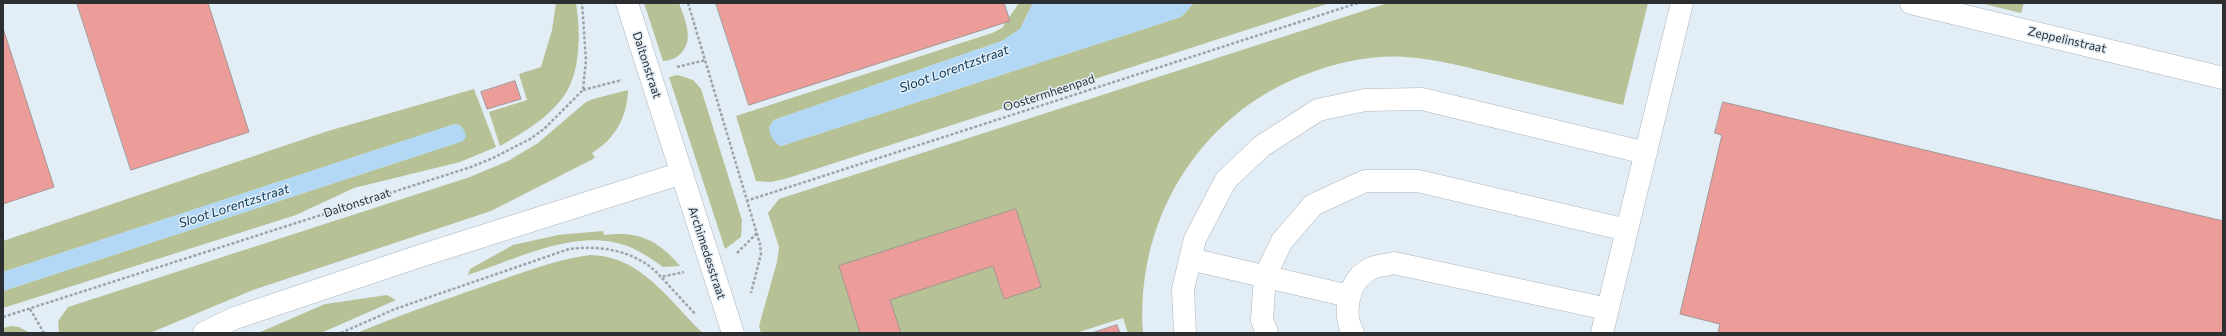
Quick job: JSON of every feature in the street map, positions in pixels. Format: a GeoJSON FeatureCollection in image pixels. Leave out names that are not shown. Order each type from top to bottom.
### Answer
{"type":"FeatureCollection","features":[{"type":"Feature","properties":{"kind":"street","name":"Daltonstraat"},"geometry":{"type":"LineString","coordinates":[[627,3],[682,173]]}},
{"type":"Feature","properties":{"kind":"street"},"geometry":{"type":"LineString","coordinates":[[1602,333],[1682,3]]}},
{"type":"Feature","properties":{"kind":"street","name":"Zeppelinstraat"},"geometry":{"type":"LineString","coordinates":[[1910,3],[2223,78]]}},
{"type":"Feature","properties":{"kind":"street"},"geometry":{"type":"LineString","coordinates":[[1185,333],[1183,289],[1195,239],[1226,180],[1262,146],[1318,110],[1365,100],[1422,99],[1646,153]]}},
{"type":"Feature","properties":{"kind":"street","name":"Archimedesstraat"},"geometry":{"type":"LineString","coordinates":[[682,173],[733,333]]}},
{"type":"Feature","properties":{"kind":"street"},"geometry":{"type":"LineString","coordinates":[[204,333],[235,318],[408,260],[682,173]]}},
{"type":"Feature","properties":{"kind":"street"},"geometry":{"type":"LineString","coordinates":[[1267,333],[1262,320],[1265,276],[1282,240],[1313,205],[1365,181],[1418,181],[1627,230]]}},
{"type":"Feature","properties":{"kind":"street"},"geometry":{"type":"LineString","coordinates":[[1190,258],[1349,296]]}},
{"type":"Feature","properties":{"kind":"street"},"geometry":{"type":"LineString","coordinates":[[1353,333],[1347,323],[1349,296],[1358,279],[1371,268],[1394,263],[1608,309]]}},
{"type":"Feature","properties":{"kind":"path","name":"Daltonstraat"},"geometry":{"type":"LineString","coordinates":[[3,317],[493,158],[530,139],[544,129],[583,90],[586,60],[582,3]]}},
{"type":"Feature","properties":{"kind":"path"},"geometry":{"type":"LineString","coordinates":[[688,3],[757,233],[760,254],[749,299]]}},
{"type":"Feature","properties":{"kind":"path","name":"Oostermheenpad"},"geometry":{"type":"LineString","coordinates":[[746,200],[1358,3]]}},
{"type":"Feature","properties":{"kind":"path"},"geometry":{"type":"LineString","coordinates":[[661,277],[711,265],[735,254],[757,233]]}},
{"type":"Feature","properties":{"kind":"path"},"geometry":{"type":"LineString","coordinates":[[341,333],[395,309],[569,249],[596,247],[612,249],[643,261],[661,277],[699,317]]}},
{"type":"Feature","properties":{"kind":"path"},"geometry":{"type":"LineString","coordinates":[[30,309],[44,333]]}},
{"type":"Feature","properties":{"kind":"green space"},"geometry":{"type":"Polygon","coordinates":[[[556,3],[576,3],[578,15],[578,54],[576,67],[568,90],[548,114],[500,146],[489,112],[527,100],[519,74],[541,67],[552,30],[556,3]]]}},
{"type":"Feature","properties":{"kind":"green space"},"geometry":{"type":"Polygon","coordinates":[[[644,3],[679,3],[688,31],[688,38],[687,44],[683,50],[673,59],[663,61],[644,3]]]}},
{"type":"Feature","properties":{"kind":"green space"},"geometry":{"type":"Polygon","coordinates":[[[1019,3],[1033,3],[1020,29],[1002,41],[774,120],[769,127],[781,146],[1181,17],[1194,3],[1330,3],[788,178],[771,182],[756,181],[736,116],[992,33],[1002,28],[1019,3]]]}},
{"type":"Feature","properties":{"kind":"green space"},"geometry":{"type":"Polygon","coordinates":[[[1388,3],[1648,3],[1623,105],[1454,64],[1417,58],[1383,57],[1361,59],[1318,70],[1277,87],[1241,110],[1210,138],[1185,171],[1165,208],[1151,247],[1144,289],[1143,333],[1128,333],[1123,318],[1076,333],[761,333],[759,326],[777,262],[779,247],[768,213],[779,199],[1388,3]]]}},
{"type":"Feature","properties":{"kind":"green space"},"geometry":{"type":"Polygon","coordinates":[[[1980,3],[2024,3],[2021,13],[1980,3]]]}},
{"type":"Feature","properties":{"kind":"green space"},"geometry":{"type":"Polygon","coordinates":[[[678,75],[693,80],[701,89],[742,220],[741,237],[725,249],[669,77],[678,75]]]}},
{"type":"Feature","properties":{"kind":"green space"},"geometry":{"type":"Polygon","coordinates":[[[474,89],[496,147],[460,162],[354,188],[296,215],[3,308],[3,291],[463,141],[461,126],[455,124],[3,272],[3,241],[328,131],[474,89]]]}},
{"type":"Feature","properties":{"kind":"green space"},"geometry":{"type":"Polygon","coordinates":[[[628,90],[625,109],[619,126],[608,141],[592,153],[595,158],[491,211],[253,290],[150,333],[59,333],[58,321],[68,307],[470,177],[508,161],[538,143],[586,102],[628,90]]]}},
{"type":"Feature","properties":{"kind":"green space"},"geometry":{"type":"Polygon","coordinates":[[[603,231],[604,235],[627,234],[655,243],[672,257],[680,266],[663,267],[632,248],[612,242],[592,240],[571,242],[549,247],[468,275],[470,269],[513,245],[558,235],[603,231]]]}},
{"type":"Feature","properties":{"kind":"green space"},"geometry":{"type":"Polygon","coordinates":[[[590,255],[608,257],[625,263],[639,271],[666,294],[703,333],[357,333],[420,308],[523,272],[563,260],[590,255]]]}},
{"type":"Feature","properties":{"kind":"green space"},"geometry":{"type":"Polygon","coordinates":[[[387,295],[396,300],[321,333],[258,333],[325,304],[387,295]]]}},
{"type":"Feature","properties":{"kind":"green space"},"geometry":{"type":"Polygon","coordinates":[[[11,326],[19,327],[30,333],[3,333],[3,328],[11,326]]]}},
{"type":"Feature","properties":{"kind":"water","name":"Sloot Lorentzstraat"},"geometry":{"type":"Polygon","coordinates":[[[1033,3],[1194,3],[1181,17],[781,146],[772,138],[769,127],[774,120],[1002,41],[1020,29],[1033,3]]]}},
{"type":"Feature","properties":{"kind":"water","name":"Sloot Lorentzstraat"},"geometry":{"type":"Polygon","coordinates":[[[455,124],[461,127],[465,132],[466,137],[463,141],[3,291],[3,272],[455,124]]]}},
{"type":"Feature","properties":{"kind":"building"},"geometry":{"type":"Polygon","coordinates":[[[77,3],[208,3],[249,132],[131,170],[77,3]]]}},
{"type":"Feature","properties":{"kind":"building"},"geometry":{"type":"Polygon","coordinates":[[[716,3],[1004,3],[1010,21],[749,105],[716,3]]]}},
{"type":"Feature","properties":{"kind":"building"},"geometry":{"type":"Polygon","coordinates":[[[3,28],[54,187],[3,204],[3,28]]]}},
{"type":"Feature","properties":{"kind":"building"},"geometry":{"type":"Polygon","coordinates":[[[515,81],[521,99],[487,109],[481,92],[515,81]]]}},
{"type":"Feature","properties":{"kind":"building"},"geometry":{"type":"Polygon","coordinates":[[[1723,102],[2223,221],[2223,333],[1718,333],[1720,324],[1680,314],[1722,135],[1715,133],[1723,102]]]}},
{"type":"Feature","properties":{"kind":"building"},"geometry":{"type":"Polygon","coordinates":[[[1016,209],[1041,287],[1004,299],[993,266],[890,300],[901,333],[860,333],[839,266],[1016,209]]]}},
{"type":"Feature","properties":{"kind":"building"},"geometry":{"type":"Polygon","coordinates":[[[1117,325],[1120,333],[1092,333],[1117,325]]]}}]}
